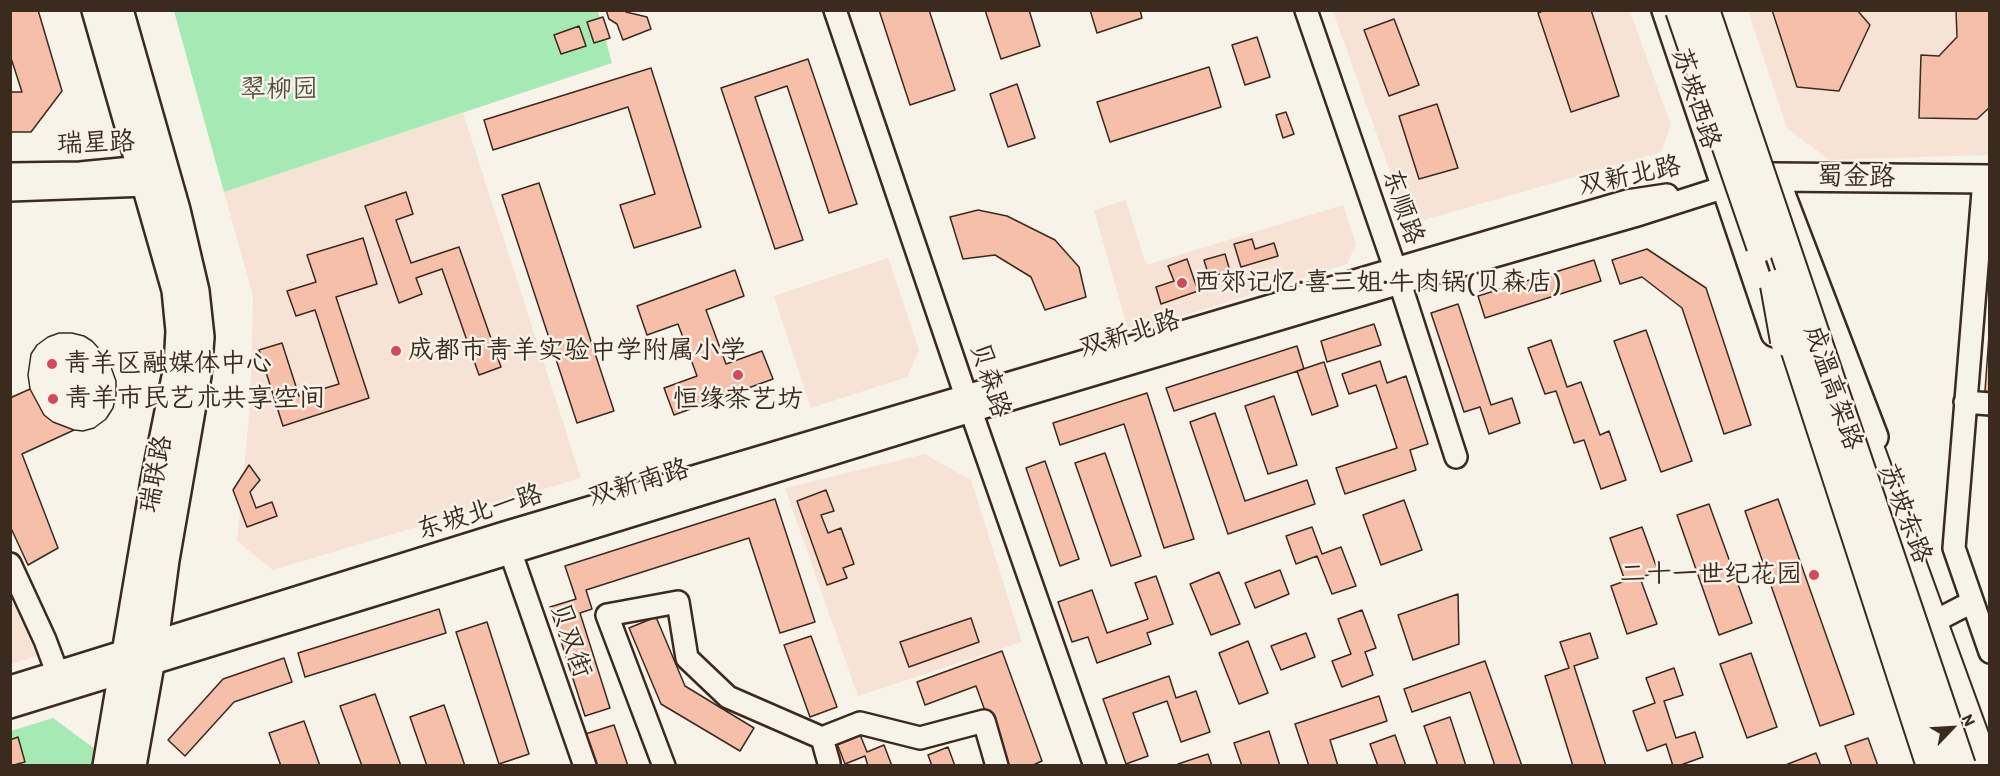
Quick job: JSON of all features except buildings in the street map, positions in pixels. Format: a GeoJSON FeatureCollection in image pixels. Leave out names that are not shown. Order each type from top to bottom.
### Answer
{"type":"FeatureCollection","features":[{"type":"Feature","properties":{"kind":"highway","name":"成温高架路"},"geometry":{"type":"LineString","coordinates":[[1681,10],[1776,285],[1932,765]]}},
{"type":"Feature","properties":{"kind":"highway","name":"成温高架路"},"geometry":{"type":"LineString","coordinates":[[1704,10],[1960,765]]}},
{"type":"Feature","properties":{"kind":"highway"},"geometry":{"type":"LineString","coordinates":[[1776,285],[1797,410],[1915,765]]}},
{"type":"Feature","properties":{"kind":"highway"},"geometry":{"type":"LineString","coordinates":[[1812,330],[1871,455],[1984,765]]}},
{"type":"Feature","properties":{"kind":"main road","name":"瑞联路"},"geometry":{"type":"LineString","coordinates":[[96,10],[152,176],[195,291],[200,338],[197,376],[132,765]]}},
{"type":"Feature","properties":{"kind":"main road","name":"瑞联路"},"geometry":{"type":"LineString","coordinates":[[107,765],[155,481],[178,367],[180,331],[176,290],[119,10]]}},
{"type":"Feature","properties":{"kind":"main road","name":"苏坡西路"},"geometry":{"type":"LineString","coordinates":[[1666,10],[1725,187]]}},
{"type":"Feature","properties":{"kind":"main road","name":"苏坡西路"},"geometry":{"type":"LineString","coordinates":[[1717,10],[1774,177]]}},
{"type":"Feature","properties":{"kind":"main road","name":"蜀金路"},"geometry":{"type":"LineString","coordinates":[[1725,187],[1774,177],[1987,179]]}},
{"type":"Feature","properties":{"kind":"main road","name":"苏坡东路"},"geometry":{"type":"LineString","coordinates":[[1774,177],[1943,617],[1989,753]]}},
{"type":"Feature","properties":{"kind":"main road"},"geometry":{"type":"LineString","coordinates":[[1725,187],[1923,765]]}},
{"type":"Feature","properties":{"kind":"street","name":"贝森路"},"geometry":{"type":"LineString","coordinates":[[835,10],[1095,765]]}},
{"type":"Feature","properties":{"kind":"street","name":"东顺路"},"geometry":{"type":"LineString","coordinates":[[1306,10],[1456,457]]}},
{"type":"Feature","properties":{"kind":"street","name":"瑞星路"},"geometry":{"type":"LineString","coordinates":[[10,174],[80,172],[152,176]]}},
{"type":"Feature","properties":{"kind":"street","name":"瑞星路"},"geometry":{"type":"LineString","coordinates":[[10,190],[152,176]]}},
{"type":"Feature","properties":{"kind":"street"},"geometry":{"type":"LineString","coordinates":[[1987,179],[1965,402],[1954,548],[1989,652]]}},
{"type":"Feature","properties":{"kind":"street","name":"双新北路"},"geometry":{"type":"LineString","coordinates":[[969,404],[1397,276],[1634,216],[1725,187]]}},
{"type":"Feature","properties":{"kind":"street"},"geometry":{"type":"LineString","coordinates":[[1965,402],[1989,404]]}},
{"type":"Feature","properties":{"kind":"street","name":"双新南路"},"geometry":{"type":"LineString","coordinates":[[152,653],[507,542],[969,404]]}},
{"type":"Feature","properties":{"kind":"street","name":"贝双街"},"geometry":{"type":"LineString","coordinates":[[507,542],[585,765]]}},
{"type":"Feature","properties":{"kind":"street"},"geometry":{"type":"LineString","coordinates":[[10,564],[57,672]]}},
{"type":"Feature","properties":{"kind":"street"},"geometry":{"type":"LineString","coordinates":[[664,765],[607,615],[678,602],[687,658],[728,697],[822,738],[860,723],[920,738],[984,721],[998,765]]}},
{"type":"Feature","properties":{"kind":"street"},"geometry":{"type":"LineString","coordinates":[[1943,617],[1972,602]]}},
{"type":"Feature","properties":{"kind":"street"},"geometry":{"type":"LineString","coordinates":[[10,707],[152,653]]}},
{"type":"Feature","properties":{"kind":"street"},"geometry":{"type":"LineString","coordinates":[[10,687],[57,672],[124,662]]}},
{"type":"Feature","properties":{"kind":"street"},"geometry":{"type":"LineString","coordinates":[[822,738],[829,765]]}},
{"type":"Feature","properties":{"kind":"shaded area"},"geometry":{"type":"Polygon","coordinates":[[[1333,11],[1630,11],[1671,125],[1661,152],[1424,220],[1404,211],[1333,11]]]}},
{"type":"Feature","properties":{"kind":"shaded area"},"geometry":{"type":"Polygon","coordinates":[[[1748,11],[1989,11],[1989,155],[1829,160],[1787,128],[1748,11]]]}},
{"type":"Feature","properties":{"kind":"shaded area","name":"成都市青羊实验中学附属小学"},"geometry":{"type":"Polygon","coordinates":[[[463,113],[581,478],[273,570],[237,541],[250,406],[253,296],[224,192],[463,113]]]}},
{"type":"Feature","properties":{"kind":"shaded area"},"geometry":{"type":"Polygon","coordinates":[[[1126,200],[1146,265],[1343,205],[1356,244],[1347,264],[1129,333],[1094,210],[1126,200]]]}},
{"type":"Feature","properties":{"kind":"shaded area"},"geometry":{"type":"Polygon","coordinates":[[[888,258],[919,350],[907,377],[811,408],[774,296],[888,258]]]}},
{"type":"Feature","properties":{"kind":"shaded area"},"geometry":{"type":"Polygon","coordinates":[[[925,454],[971,480],[1022,642],[858,696],[785,488],[925,454]]]}},
{"type":"Feature","properties":{"kind":"shaded area"},"geometry":{"type":"Polygon","coordinates":[[[11,598],[37,656],[10,664],[11,598]]]}},
{"type":"Feature","properties":{"kind":"green space","name":"翠柳园"},"geometry":{"type":"Polygon","coordinates":[[[174,11],[598,11],[612,63],[224,192],[174,11]]]}},
{"type":"Feature","properties":{"kind":"green space"},"geometry":{"type":"Polygon","coordinates":[[[53,718],[99,752],[97,765],[11,766],[11,731],[53,718]]]}},
{"type":"Feature","properties":{"kind":"place","name":"西郊记忆·喜三姐·牛肉锅(贝森店)"},"geometry":{"type":"Point","coordinates":[1182,283]}},
{"type":"Feature","properties":{"kind":"place","name":"成都市青羊实验中学附属小学"},"geometry":{"type":"Point","coordinates":[396,351]}},
{"type":"Feature","properties":{"kind":"place","name":"青羊区融媒体中心"},"geometry":{"type":"Point","coordinates":[52,364]}},
{"type":"Feature","properties":{"kind":"place","name":"恒缘茶艺坊"},"geometry":{"type":"Point","coordinates":[738,375]}},
{"type":"Feature","properties":{"kind":"place","name":"青羊市民艺术共享空间"},"geometry":{"type":"Point","coordinates":[53,399]}},
{"type":"Feature","properties":{"kind":"place","name":"二十一世纪花园"},"geometry":{"type":"Point","coordinates":[1814,575]}}]}
